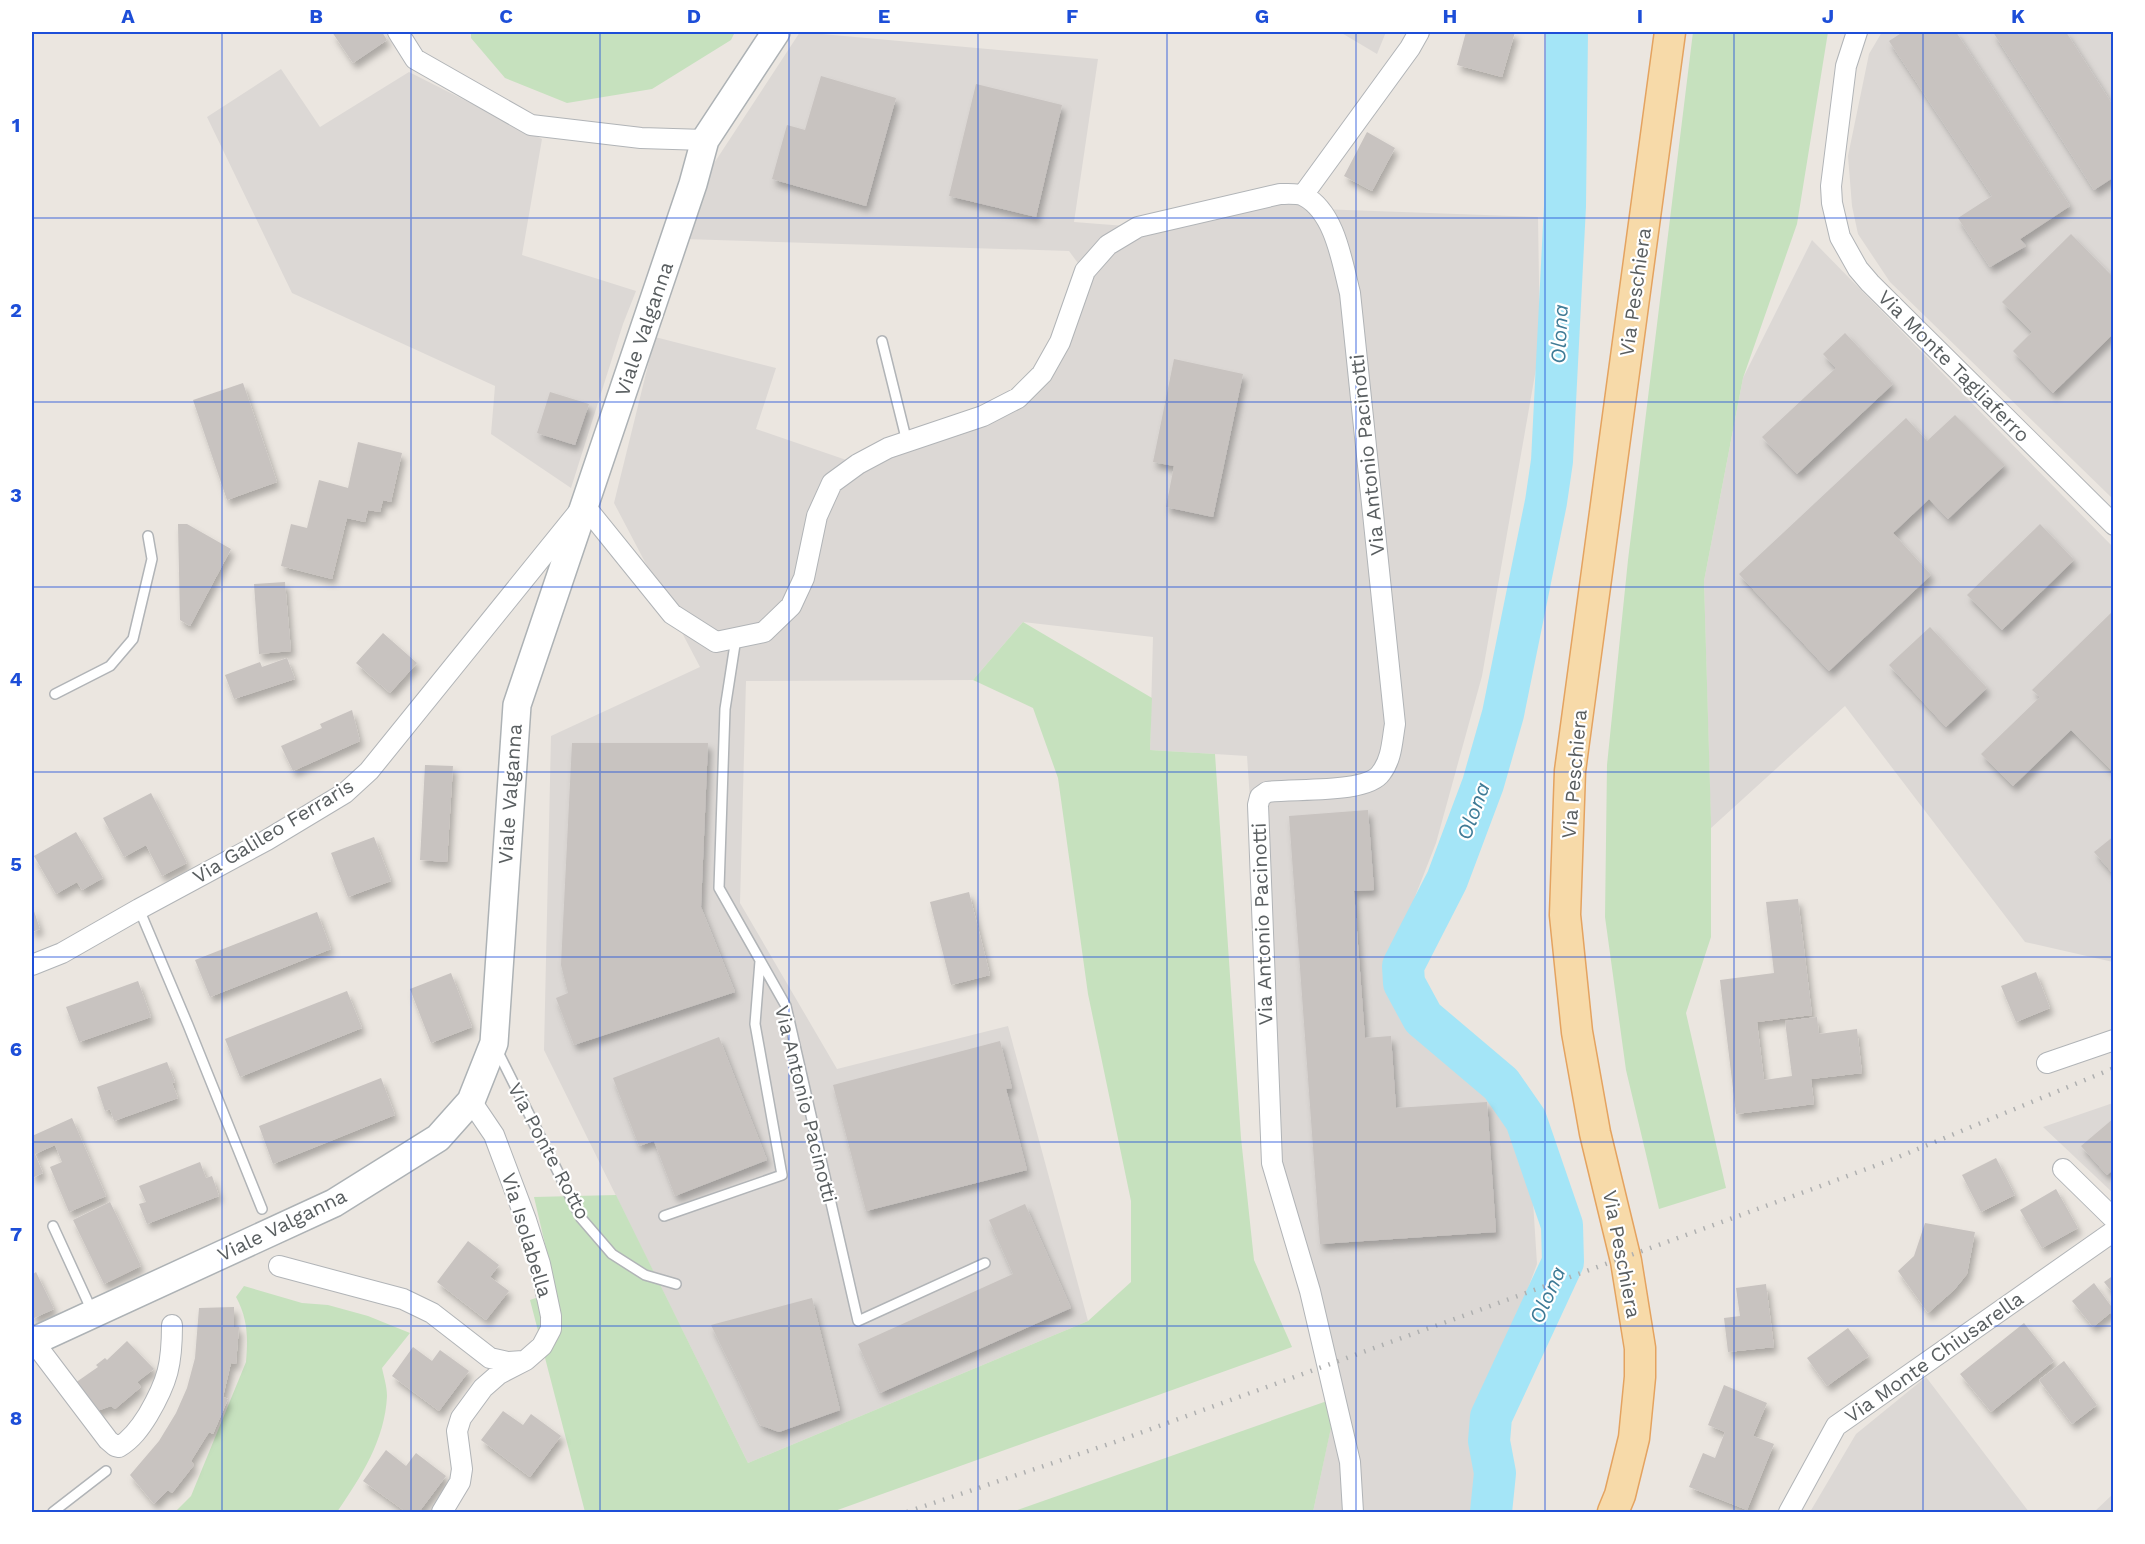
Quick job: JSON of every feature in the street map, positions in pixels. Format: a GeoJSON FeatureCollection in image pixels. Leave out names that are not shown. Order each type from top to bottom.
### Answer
{"type":"FeatureCollection","features":[{"type":"Feature","properties":{"kind":"main road","name":"Viale Valganna"},"geometry":{"type":"LineString","coordinates":[[32,1341],[334,1203],[438,1138],[471,1101],[494,1043],[517,705],[693,184],[705,140],[776,32]]}},
{"type":"Feature","properties":{"kind":"main road","name":"Via Peschiera"},"geometry":{"type":"LineString","coordinates":[[1613,1512],[1623,1485],[1634,1438],[1640,1377],[1640,1348],[1626,1261],[1595,1133],[1577,1032],[1565,915],[1570,771],[1670,32]]}},
{"type":"Feature","properties":{"kind":"street"},"geometry":{"type":"LineString","coordinates":[[398,32],[415,59],[531,125],[641,138],[705,140]]}},
{"type":"Feature","properties":{"kind":"street"},"geometry":{"type":"LineString","coordinates":[[584,505],[672,614],[716,642],[764,632],[791,606],[804,578],[817,516],[832,483],[858,464],[888,448],[983,416],[1018,398],[1042,374],[1060,342],[1085,271],[1108,245],[1138,227],[1280,194],[1303,195],[1410,48],[1419,32]]}},
{"type":"Feature","properties":{"kind":"street","name":"Via Monte Tagliaferro"},"geometry":{"type":"LineString","coordinates":[[1857,32],[1846,66],[1831,186],[1835,221],[1849,255],[1864,276],[2114,525]]}},
{"type":"Feature","properties":{"kind":"street","name":"Via Antonio Pacinotti"},"geometry":{"type":"LineString","coordinates":[[1303,195],[1319,209],[1335,235],[1350,293],[1395,724],[1389,758],[1380,775],[1367,784],[1267,792],[1260,797],[1258,806],[1272,1163],[1310,1291],[1350,1462],[1353,1512]]}},
{"type":"Feature","properties":{"kind":"street","name":"Via Galileo Ferraris"},"geometry":{"type":"LineString","coordinates":[[32,965],[62,953],[267,840],[345,793],[369,771],[584,505]]}},
{"type":"Feature","properties":{"kind":"street"},"geometry":{"type":"LineString","coordinates":[[2047,1063],[2114,1040]]}},
{"type":"Feature","properties":{"kind":"street","name":"Via Isolabella"},"geometry":{"type":"LineString","coordinates":[[442,1512],[460,1482],[462,1469],[457,1431],[461,1418],[483,1388],[500,1374],[526,1360],[542,1346],[551,1329],[551,1316],[542,1274],[526,1220],[494,1135],[471,1101]]}},
{"type":"Feature","properties":{"kind":"street"},"geometry":{"type":"LineString","coordinates":[[2063,1168],[2114,1219]]}},
{"type":"Feature","properties":{"kind":"street","name":"Via Monte Chiusarella"},"geometry":{"type":"LineString","coordinates":[[1789,1512],[1836,1426],[2114,1231]]}},
{"type":"Feature","properties":{"kind":"street"},"geometry":{"type":"LineString","coordinates":[[279,1266],[403,1299],[432,1313],[490,1358],[508,1362],[526,1360]]}},
{"type":"Feature","properties":{"kind":"street","name":"Viale Valganna"},"geometry":{"type":"LineString","coordinates":[[32,1341],[108,1440],[119,1447],[130,1440],[142,1426],[163,1389],[172,1351],[171,1325]]}},
{"type":"Feature","properties":{"kind":"lane"},"geometry":{"type":"LineString","coordinates":[[882,340],[907,442]]}},
{"type":"Feature","properties":{"kind":"lane"},"geometry":{"type":"LineString","coordinates":[[56,694],[110,666],[133,639],[152,559],[148,536]]}},
{"type":"Feature","properties":{"kind":"lane","name":"Via Antonio Pacinotti"},"geometry":{"type":"LineString","coordinates":[[736,638],[725,709],[720,888],[786,1006],[858,1321],[985,1263]]}},
{"type":"Feature","properties":{"kind":"lane"},"geometry":{"type":"LineString","coordinates":[[139,909],[262,1209]]}},
{"type":"Feature","properties":{"kind":"lane"},"geometry":{"type":"LineString","coordinates":[[664,1216],[782,1174],[755,1024],[760,961]]}},
{"type":"Feature","properties":{"kind":"lane","name":"Via Ponte Rotto"},"geometry":{"type":"LineString","coordinates":[[494,1043],[581,1218],[612,1254],[645,1275],[676,1284]]}},
{"type":"Feature","properties":{"kind":"lane"},"geometry":{"type":"LineString","coordinates":[[53,1226],[93,1314]]}},
{"type":"Feature","properties":{"kind":"lane"},"geometry":{"type":"LineString","coordinates":[[53,1512],[106,1471]]}},
{"type":"Feature","properties":{"kind":"shaded area"},"geometry":{"type":"Polygon","coordinates":[[[800,32],[1098,59],[1074,222],[1138,227],[1280,194],[1319,209],[1538,217],[1540,346],[1482,676],[1436,843],[1391,958],[1410,1024],[1494,1104],[1531,1170],[1537,1264],[1481,1415],[1474,1512],[1313,1512],[1332,1422],[1275,1163],[1247,756],[1150,750],[1153,637],[1023,622],[973,680],[746,681],[740,903],[837,1069],[1008,1026],[1088,1321],[748,1463],[544,1050],[551,736],[700,667],[614,503],[655,337],[776,368],[756,429],[858,464],[929,435],[1042,374],[1086,274],[1069,251],[684,239],[703,180],[800,32]]]}},
{"type":"Feature","properties":{"kind":"shaded area"},"geometry":{"type":"Polygon","coordinates":[[[1340,32],[1386,32],[1377,54],[1340,32]]]}},
{"type":"Feature","properties":{"kind":"shaded area"},"geometry":{"type":"Polygon","coordinates":[[[1882,32],[2113,32],[2113,499],[1890,282],[1858,234],[1852,206],[1848,156],[1869,54],[1882,32]]]}},
{"type":"Feature","properties":{"kind":"shaded area"},"geometry":{"type":"Polygon","coordinates":[[[281,69],[320,127],[409,72],[542,139],[522,255],[636,291],[623,324],[571,488],[491,434],[495,386],[292,293],[207,117],[281,69]]]}},
{"type":"Feature","properties":{"kind":"shaded area"},"geometry":{"type":"Polygon","coordinates":[[[1812,240],[2113,547],[2113,962],[2025,942],[1845,706],[1711,828],[1704,581],[1743,378],[1812,240]]]}},
{"type":"Feature","properties":{"kind":"shaded area"},"geometry":{"type":"Polygon","coordinates":[[[2113,1103],[2113,1193],[2043,1127],[2113,1103]]]}},
{"type":"Feature","properties":{"kind":"shaded area"},"geometry":{"type":"Polygon","coordinates":[[[1926,1377],[2029,1512],[1810,1512],[1856,1434],[1926,1377]]]}},
{"type":"Feature","properties":{"kind":"shaded area"},"geometry":{"type":"Polygon","coordinates":[[[2113,1494],[2113,1512],[2094,1512],[2113,1494]]]}},
{"type":"Feature","properties":{"kind":"green space"},"geometry":{"type":"Polygon","coordinates":[[[471,32],[735,32],[731,40],[652,89],[567,103],[505,78],[471,38],[471,32]]]}},
{"type":"Feature","properties":{"kind":"green space"},"geometry":{"type":"Polygon","coordinates":[[[1693,32],[1828,32],[1797,224],[1743,378],[1704,581],[1711,820],[1711,937],[1686,1013],[1726,1188],[1659,1209],[1626,1070],[1605,917],[1607,765],[1628,560],[1693,32]]]}},
{"type":"Feature","properties":{"kind":"green space"},"geometry":{"type":"Polygon","coordinates":[[[1023,622],[1152,698],[1150,750],[1215,754],[1241,1138],[1254,1260],[1292,1347],[832,1512],[585,1512],[530,1300],[556,1291],[534,1197],[616,1195],[748,1463],[1088,1321],[1131,1282],[1131,1201],[1088,994],[1058,778],[1033,708],[973,680],[1023,622]]]}},
{"type":"Feature","properties":{"kind":"green space"},"geometry":{"type":"Polygon","coordinates":[[[244,1286],[302,1303],[328,1305],[368,1316],[410,1333],[382,1368],[387,1396],[382,1428],[363,1472],[337,1512],[175,1512],[191,1496],[246,1362],[246,1329],[243,1313],[236,1297],[244,1286]]]}},
{"type":"Feature","properties":{"kind":"green space"},"geometry":{"type":"Polygon","coordinates":[[[1327,1401],[1332,1423],[1313,1512],[1012,1512],[1327,1401]]]}},
{"type":"Feature","properties":{"kind":"building"},"geometry":{"type":"Polygon","coordinates":[[[332,32],[382,32],[387,40],[353,63],[332,32]]]}},
{"type":"Feature","properties":{"kind":"building"},"geometry":{"type":"Polygon","coordinates":[[[1466,32],[1515,32],[1502,77],[1457,65],[1466,32]]]}},
{"type":"Feature","properties":{"kind":"building"},"geometry":{"type":"Polygon","coordinates":[[[1903,32],[1956,32],[2070,206],[2020,239],[2026,246],[1990,267],[1958,218],[1992,196],[1889,41],[1903,32]]]}},
{"type":"Feature","properties":{"kind":"building"},"geometry":{"type":"Polygon","coordinates":[[[1993,32],[2066,32],[2114,107],[2114,177],[2094,190],[1993,32]]]}},
{"type":"Feature","properties":{"kind":"building"},"geometry":{"type":"Polygon","coordinates":[[[821,76],[896,98],[866,206],[772,179],[787,125],[805,130],[821,76]]]}},
{"type":"Feature","properties":{"kind":"building"},"geometry":{"type":"Polygon","coordinates":[[[976,84],[1062,105],[1036,217],[949,196],[976,84]]]}},
{"type":"Feature","properties":{"kind":"building"},"geometry":{"type":"Polygon","coordinates":[[[1367,132],[1395,148],[1372,191],[1344,176],[1367,132]]]}},
{"type":"Feature","properties":{"kind":"building"},"geometry":{"type":"Polygon","coordinates":[[[2071,234],[2114,278],[2114,333],[2053,393],[2013,351],[2032,332],[2002,302],[2071,234]]]}},
{"type":"Feature","properties":{"kind":"building"},"geometry":{"type":"Polygon","coordinates":[[[1845,333],[1893,384],[1797,474],[1762,437],[1836,368],[1823,354],[1845,333]]]}},
{"type":"Feature","properties":{"kind":"building"},"geometry":{"type":"Polygon","coordinates":[[[1174,359],[1243,374],[1213,517],[1166,507],[1174,466],[1153,462],[1174,359]]]}},
{"type":"Feature","properties":{"kind":"building"},"geometry":{"type":"Polygon","coordinates":[[[243,383],[277,482],[227,500],[193,400],[243,383]]]}},
{"type":"Feature","properties":{"kind":"building"},"geometry":{"type":"Polygon","coordinates":[[[550,392],[589,404],[575,445],[537,433],[550,392]]]}},
{"type":"Feature","properties":{"kind":"building"},"geometry":{"type":"Polygon","coordinates":[[[1955,415],[2005,465],[1948,519],[1929,499],[1893,533],[1931,575],[1829,671],[1739,574],[1906,418],[1927,441],[1955,415]]]}},
{"type":"Feature","properties":{"kind":"building"},"geometry":{"type":"Polygon","coordinates":[[[358,442],[402,453],[391,502],[383,500],[380,512],[368,510],[365,522],[347,518],[332,579],[281,566],[291,524],[307,528],[319,480],[348,488],[358,442]]]}},
{"type":"Feature","properties":{"kind":"building"},"geometry":{"type":"Polygon","coordinates":[[[178,524],[187,524],[231,549],[190,626],[180,620],[178,524]]]}},
{"type":"Feature","properties":{"kind":"building"},"geometry":{"type":"Polygon","coordinates":[[[2040,524],[2074,560],[2002,630],[1967,595],[2040,524]]]}},
{"type":"Feature","properties":{"kind":"building"},"geometry":{"type":"Polygon","coordinates":[[[285,582],[291,651],[259,654],[254,584],[285,582]]]}},
{"type":"Feature","properties":{"kind":"building"},"geometry":{"type":"Polygon","coordinates":[[[2114,610],[2114,773],[2071,730],[2013,786],[1981,754],[2040,697],[2032,690],[2114,610]]]}},
{"type":"Feature","properties":{"kind":"building"},"geometry":{"type":"Polygon","coordinates":[[[1930,627],[1987,688],[1946,727],[1889,665],[1930,627]]]}},
{"type":"Feature","properties":{"kind":"building"},"geometry":{"type":"Polygon","coordinates":[[[383,633],[417,663],[390,693],[356,663],[383,633]]]}},
{"type":"Feature","properties":{"kind":"building"},"geometry":{"type":"Polygon","coordinates":[[[287,658],[295,679],[234,699],[225,675],[260,662],[262,667],[287,658]]]}},
{"type":"Feature","properties":{"kind":"building"},"geometry":{"type":"Polygon","coordinates":[[[352,710],[360,741],[293,771],[281,746],[322,728],[320,724],[352,710]]]}},
{"type":"Feature","properties":{"kind":"building"},"geometry":{"type":"Polygon","coordinates":[[[572,743],[708,743],[701,907],[735,992],[574,1045],[556,998],[568,993],[561,965],[572,743]]]}},
{"type":"Feature","properties":{"kind":"building"},"geometry":{"type":"Polygon","coordinates":[[[425,765],[453,766],[447,862],[420,860],[425,765]]]}},
{"type":"Feature","properties":{"kind":"building"},"geometry":{"type":"Polygon","coordinates":[[[151,793],[187,863],[162,876],[146,845],[124,857],[103,818],[151,793]]]}},
{"type":"Feature","properties":{"kind":"building"},"geometry":{"type":"Polygon","coordinates":[[[1368,810],[1374,890],[1354,891],[1365,1038],[1391,1036],[1396,1108],[1487,1102],[1496,1232],[1320,1244],[1289,816],[1368,810]]]}},
{"type":"Feature","properties":{"kind":"building"},"geometry":{"type":"Polygon","coordinates":[[[76,832],[103,878],[82,890],[77,882],[56,894],[34,856],[76,832]]]}},
{"type":"Feature","properties":{"kind":"building"},"geometry":{"type":"Polygon","coordinates":[[[2114,836],[2114,875],[2094,852],[2114,836]]]}},
{"type":"Feature","properties":{"kind":"building"},"geometry":{"type":"Polygon","coordinates":[[[374,837],[391,881],[348,897],[331,853],[374,837]]]}},
{"type":"Feature","properties":{"kind":"building"},"geometry":{"type":"Polygon","coordinates":[[[969,892],[990,975],[951,985],[930,902],[969,892]]]}},
{"type":"Feature","properties":{"kind":"building"},"geometry":{"type":"Polygon","coordinates":[[[1798,899],[1812,1015],[1757,1022],[1764,1080],[1792,1076],[1785,1021],[1817,1017],[1819,1034],[1857,1029],[1862,1073],[1811,1079],[1814,1104],[1736,1114],[1720,980],[1774,973],[1766,902],[1798,899]]]}},
{"type":"Feature","properties":{"kind":"building"},"geometry":{"type":"Polygon","coordinates":[[[32,905],[40,929],[32,932],[32,905]]]}},
{"type":"Feature","properties":{"kind":"building"},"geometry":{"type":"Polygon","coordinates":[[[317,912],[331,949],[210,997],[195,960],[317,912]]]}},
{"type":"Feature","properties":{"kind":"building"},"geometry":{"type":"Polygon","coordinates":[[[2036,972],[2050,1008],[2016,1022],[2001,986],[2036,972]]]}},
{"type":"Feature","properties":{"kind":"building"},"geometry":{"type":"Polygon","coordinates":[[[451,973],[472,1027],[431,1043],[410,989],[451,973]]]}},
{"type":"Feature","properties":{"kind":"building"},"geometry":{"type":"Polygon","coordinates":[[[138,981],[151,1017],[79,1042],[66,1007],[138,981]]]}},
{"type":"Feature","properties":{"kind":"building"},"geometry":{"type":"Polygon","coordinates":[[[347,991],[362,1028],[240,1077],[225,1039],[347,991]]]}},
{"type":"Feature","properties":{"kind":"building"},"geometry":{"type":"Polygon","coordinates":[[[719,1037],[767,1160],[675,1196],[654,1141],[639,1146],[613,1078],[719,1037]]]}},
{"type":"Feature","properties":{"kind":"building"},"geometry":{"type":"Polygon","coordinates":[[[1000,1041],[1012,1088],[1006,1089],[1027,1170],[866,1211],[833,1085],[1000,1041]]]}},
{"type":"Feature","properties":{"kind":"building"},"geometry":{"type":"Polygon","coordinates":[[[167,1062],[175,1082],[172,1083],[178,1098],[114,1121],[110,1109],[105,1111],[97,1087],[167,1062]]]}},
{"type":"Feature","properties":{"kind":"building"},"geometry":{"type":"Polygon","coordinates":[[[381,1078],[395,1115],[273,1164],[259,1126],[381,1078]]]}},
{"type":"Feature","properties":{"kind":"building"},"geometry":{"type":"Polygon","coordinates":[[[72,1118],[106,1196],[69,1212],[50,1167],[62,1162],[55,1145],[35,1154],[43,1173],[32,1178],[32,1136],[72,1118]]]}},
{"type":"Feature","properties":{"kind":"building"},"geometry":{"type":"Polygon","coordinates":[[[2114,1118],[2114,1169],[2107,1175],[2081,1146],[2114,1118]]]}},
{"type":"Feature","properties":{"kind":"building"},"geometry":{"type":"Polygon","coordinates":[[[1996,1158],[2015,1195],[1981,1212],[1962,1175],[1996,1158]]]}},
{"type":"Feature","properties":{"kind":"building"},"geometry":{"type":"Polygon","coordinates":[[[200,1162],[206,1178],[212,1176],[219,1196],[147,1224],[139,1204],[146,1202],[139,1186],[200,1162]]]}},
{"type":"Feature","properties":{"kind":"building"},"geometry":{"type":"Polygon","coordinates":[[[2056,1189],[2078,1228],[2042,1248],[2020,1210],[2056,1189]]]}},
{"type":"Feature","properties":{"kind":"building"},"geometry":{"type":"Polygon","coordinates":[[[110,1202],[141,1266],[104,1284],[73,1220],[110,1202]]]}},
{"type":"Feature","properties":{"kind":"building"},"geometry":{"type":"Polygon","coordinates":[[[1025,1204],[1071,1308],[880,1393],[858,1344],[1013,1274],[989,1220],[1025,1204]]]}},
{"type":"Feature","properties":{"kind":"building"},"geometry":{"type":"Polygon","coordinates":[[[1925,1223],[1975,1232],[1967,1274],[1954,1290],[1928,1313],[1898,1271],[1914,1256],[1925,1223]]]}},
{"type":"Feature","properties":{"kind":"building"},"geometry":{"type":"Polygon","coordinates":[[[468,1241],[499,1265],[490,1277],[509,1291],[486,1320],[437,1282],[468,1241]]]}},
{"type":"Feature","properties":{"kind":"building"},"geometry":{"type":"Polygon","coordinates":[[[36,1272],[54,1309],[32,1319],[32,1275],[36,1272]]]}},
{"type":"Feature","properties":{"kind":"building"},"geometry":{"type":"Polygon","coordinates":[[[2114,1275],[2114,1295],[2104,1282],[2114,1275]]]}},
{"type":"Feature","properties":{"kind":"building"},"geometry":{"type":"Polygon","coordinates":[[[2094,1283],[2114,1310],[2093,1327],[2072,1301],[2094,1283]]]}},
{"type":"Feature","properties":{"kind":"building"},"geometry":{"type":"Polygon","coordinates":[[[1766,1284],[1774,1347],[1728,1352],[1724,1318],[1740,1316],[1736,1288],[1766,1284]]]}},
{"type":"Feature","properties":{"kind":"building"},"geometry":{"type":"Polygon","coordinates":[[[812,1298],[840,1410],[779,1432],[760,1425],[711,1325],[812,1298]]]}},
{"type":"Feature","properties":{"kind":"building"},"geometry":{"type":"Polygon","coordinates":[[[234,1307],[234,1327],[239,1327],[236,1364],[231,1363],[223,1397],[228,1399],[213,1434],[209,1432],[191,1461],[194,1465],[172,1493],[168,1490],[154,1504],[130,1475],[159,1441],[176,1413],[187,1388],[195,1358],[199,1308],[234,1307]]]}},
{"type":"Feature","properties":{"kind":"building"},"geometry":{"type":"Polygon","coordinates":[[[2024,1323],[2054,1361],[1991,1412],[1960,1374],[2024,1323]]]}},
{"type":"Feature","properties":{"kind":"building"},"geometry":{"type":"Polygon","coordinates":[[[1848,1328],[1869,1356],[1827,1386],[1807,1358],[1848,1328]]]}},
{"type":"Feature","properties":{"kind":"building"},"geometry":{"type":"Polygon","coordinates":[[[127,1341],[154,1369],[137,1382],[141,1387],[115,1409],[111,1406],[94,1412],[75,1383],[98,1367],[96,1365],[105,1358],[107,1360],[127,1341]]]}},
{"type":"Feature","properties":{"kind":"building"},"geometry":{"type":"Polygon","coordinates":[[[413,1347],[432,1361],[440,1350],[469,1371],[439,1411],[392,1376],[413,1347]]]}},
{"type":"Feature","properties":{"kind":"building"},"geometry":{"type":"Polygon","coordinates":[[[2064,1361],[2097,1405],[2072,1424],[2039,1380],[2064,1361]]]}},
{"type":"Feature","properties":{"kind":"building"},"geometry":{"type":"Polygon","coordinates":[[[1724,1385],[1767,1403],[1753,1436],[1774,1444],[1747,1510],[1689,1487],[1703,1453],[1715,1458],[1725,1432],[1708,1425],[1724,1385]]]}},
{"type":"Feature","properties":{"kind":"building"},"geometry":{"type":"Polygon","coordinates":[[[503,1411],[523,1425],[531,1414],[561,1436],[530,1477],[481,1440],[503,1411]]]}},
{"type":"Feature","properties":{"kind":"building"},"geometry":{"type":"Polygon","coordinates":[[[386,1450],[406,1466],[416,1453],[446,1476],[419,1512],[406,1512],[363,1481],[386,1450]]]}},
{"type":"Feature","properties":{"kind":"waterway","name":"Olona"},"geometry":{"type":"LineString","coordinates":[[1491,1512],[1495,1473],[1489,1441],[1491,1417],[1563,1262],[1562,1225],[1526,1120],[1501,1084],[1423,1018],[1404,983],[1403,966],[1447,880],[1483,784],[1503,714],[1546,502],[1552,461],[1565,206],[1567,32]]}},
{"type":"Feature","properties":{"kind":"railway"},"geometry":{"type":"LineString","coordinates":[[907,1512],[1115,1442],[1799,1194],[1896,1158],[2114,1068]]}}]}
